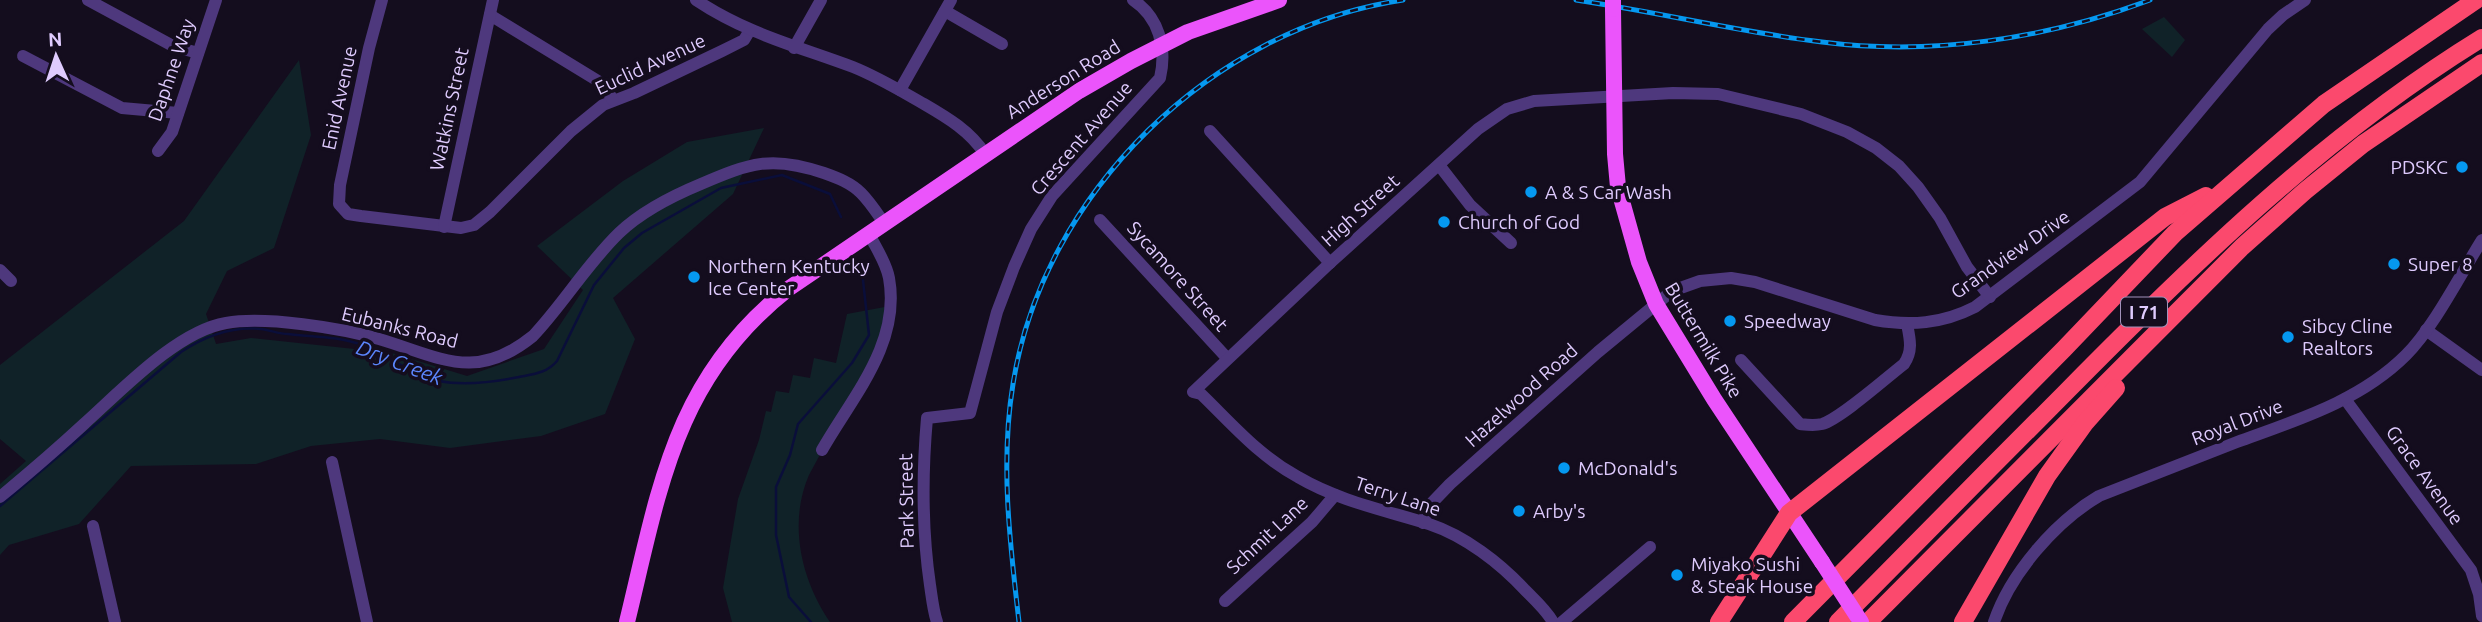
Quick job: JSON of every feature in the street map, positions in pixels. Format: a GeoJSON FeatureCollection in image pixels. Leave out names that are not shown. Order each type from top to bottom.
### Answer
{"type":"FeatureCollection","features":[{"type":"Feature","properties":{"kind":"highway","name":"I 71"},"geometry":{"type":"LineString","coordinates":[[1793,622],[2175,233],[2324,104],[2476,0]]}},
{"type":"Feature","properties":{"kind":"highway","name":"I 71"},"geometry":{"type":"LineString","coordinates":[[1838,622],[2190,267],[2323,151],[2390,100],[2482,38]]}},
{"type":"Feature","properties":{"kind":"highway"},"geometry":{"type":"LineString","coordinates":[[1868,622],[2242,247],[2363,144],[2482,64]]}},
{"type":"Feature","properties":{"kind":"highway"},"geometry":{"type":"LineString","coordinates":[[1963,622],[2047,476],[2109,395],[2207,294],[2272,232],[2395,123]]}},
{"type":"Feature","properties":{"kind":"highway"},"geometry":{"type":"LineString","coordinates":[[1719,622],[1788,513],[2165,217],[2229,184]]}},
{"type":"Feature","properties":{"kind":"main road","name":"Anderson Road"},"geometry":{"type":"LineString","coordinates":[[627,622],[665,467],[690,407],[708,375],[737,337],[776,298],[1079,91],[1161,45],[1218,20],[1279,0]]}},
{"type":"Feature","properties":{"kind":"main road","name":"Buttermilk Pike"},"geometry":{"type":"LineString","coordinates":[[1613,0],[1612,47],[1618,187],[1639,262],[1656,304],[1714,399],[1861,622]]}},
{"type":"Feature","properties":{"kind":"street"},"geometry":{"type":"LineString","coordinates":[[88,0],[173,46],[198,53]]}},
{"type":"Feature","properties":{"kind":"street","name":"Daphne Way"},"geometry":{"type":"LineString","coordinates":[[158,151],[172,132],[216,0]]}},
{"type":"Feature","properties":{"kind":"street","name":"Enid Avenue"},"geometry":{"type":"LineString","coordinates":[[339,204],[340,185],[382,0]]}},
{"type":"Feature","properties":{"kind":"street","name":"Watkins Street"},"geometry":{"type":"LineString","coordinates":[[444,227],[493,0]]}},
{"type":"Feature","properties":{"kind":"street"},"geometry":{"type":"LineString","coordinates":[[696,0],[750,30],[854,68],[900,90],[959,125],[978,143],[985,154]]}},
{"type":"Feature","properties":{"kind":"street"},"geometry":{"type":"LineString","coordinates":[[794,48],[821,0]]}},
{"type":"Feature","properties":{"kind":"street"},"geometry":{"type":"LineString","coordinates":[[1133,0],[1148,12],[1159,32],[1161,45]]}},
{"type":"Feature","properties":{"kind":"street","name":"Grandview Drive"},"geometry":{"type":"LineString","coordinates":[[1656,304],[1682,286],[1731,278],[1755,282],[1875,320],[1907,324],[1946,319],[1960,314],[1990,297],[2140,182],[2268,29],[2305,0]]}},
{"type":"Feature","properties":{"kind":"street"},"geometry":{"type":"LineString","coordinates":[[900,90],[948,6],[1002,44]]}},
{"type":"Feature","properties":{"kind":"street"},"geometry":{"type":"LineString","coordinates":[[489,15],[497,17],[603,84],[613,100]]}},
{"type":"Feature","properties":{"kind":"street","name":"Euclid Avenue"},"geometry":{"type":"LineString","coordinates":[[339,204],[348,214],[461,229],[474,225],[571,131],[603,104],[733,46],[744,40],[750,30]]}},
{"type":"Feature","properties":{"kind":"street","name":"Crescent Avenue"},"geometry":{"type":"LineString","coordinates":[[967,414],[970,414],[974,403],[997,312],[1031,229],[1052,196],[1119,120],[1157,82],[1163,66],[1161,45]]}},
{"type":"Feature","properties":{"kind":"street"},"geometry":{"type":"LineString","coordinates":[[23,55],[122,108],[178,113]]}},
{"type":"Feature","properties":{"kind":"street","name":"High Street"},"geometry":{"type":"LineString","coordinates":[[1223,416],[1201,394],[1193,392],[1478,129],[1507,109],[1534,101],[1673,93],[1718,94],[1801,114],[1857,137],[1895,163],[1918,187],[1990,297]]}},
{"type":"Feature","properties":{"kind":"street"},"geometry":{"type":"LineString","coordinates":[[1210,131],[1330,263]]}},
{"type":"Feature","properties":{"kind":"street","name":"Eubanks Road"},"geometry":{"type":"LineString","coordinates":[[0,497],[150,364],[205,329],[225,323],[261,321],[343,331],[378,339],[441,361],[456,363],[488,360],[521,346],[533,336],[596,257],[632,222],[687,190],[740,168],[771,162],[802,166],[849,183],[860,192],[884,223]]}},
{"type":"Feature","properties":{"kind":"street"},"geometry":{"type":"LineString","coordinates":[[1439,165],[1470,205],[1511,243]]}},
{"type":"Feature","properties":{"kind":"street","name":"Sycamore Street"},"geometry":{"type":"LineString","coordinates":[[1100,220],[1227,358]]}},
{"type":"Feature","properties":{"kind":"street"},"geometry":{"type":"LineString","coordinates":[[822,450],[872,368],[887,332],[890,306],[888,277],[869,233]]}},
{"type":"Feature","properties":{"kind":"street","name":"Royal Drive"},"geometry":{"type":"LineString","coordinates":[[1994,622],[2032,556],[2056,528],[2084,505],[2099,496],[2314,413],[2380,379],[2407,354],[2426,330],[2482,240]]}},
{"type":"Feature","properties":{"kind":"street"},"geometry":{"type":"LineString","coordinates":[[0,270],[11,281]]}},
{"type":"Feature","properties":{"kind":"street","name":"Hazelwood Road"},"geometry":{"type":"LineString","coordinates":[[1423,523],[1428,507],[1450,484],[1602,348],[1656,304]]}},
{"type":"Feature","properties":{"kind":"street"},"geometry":{"type":"LineString","coordinates":[[1741,360],[1800,424],[1812,426],[1835,418],[1904,364],[1910,356],[1911,345],[1907,324]]}},
{"type":"Feature","properties":{"kind":"street"},"geometry":{"type":"LineString","coordinates":[[2426,330],[2482,370]]}},
{"type":"Feature","properties":{"kind":"street","name":"Grace Avenue"},"geometry":{"type":"LineString","coordinates":[[2345,399],[2471,570],[2479,594],[2482,616]]}},
{"type":"Feature","properties":{"kind":"street","name":"Park Street"},"geometry":{"type":"LineString","coordinates":[[937,622],[932,605],[924,527],[923,454],[927,418],[967,414]]}},
{"type":"Feature","properties":{"kind":"street","name":"Terry Lane"},"geometry":{"type":"LineString","coordinates":[[1223,416],[1269,460],[1299,478],[1373,509],[1445,531],[1478,550],[1503,568],[1542,607],[1553,622]]}},
{"type":"Feature","properties":{"kind":"street"},"geometry":{"type":"LineString","coordinates":[[332,462],[368,622]]}},
{"type":"Feature","properties":{"kind":"street","name":"Schmit Lane"},"geometry":{"type":"LineString","coordinates":[[1225,601],[1312,522],[1335,495]]}},
{"type":"Feature","properties":{"kind":"street"},"geometry":{"type":"LineString","coordinates":[[93,526],[115,622]]}},
{"type":"Feature","properties":{"kind":"street"},"geometry":{"type":"LineString","coordinates":[[1562,622],[1650,547]]}},
{"type":"Feature","properties":{"kind":"shaded area"},"geometry":{"type":"Polygon","coordinates":[[[2164,17],[2185,40],[2172,57],[2142,29],[2164,17]]]}},
{"type":"Feature","properties":{"kind":"shaded area"},"geometry":{"type":"Polygon","coordinates":[[[299,60],[311,135],[274,248],[227,271],[206,314],[216,344],[251,338],[392,353],[467,376],[544,349],[583,290],[537,246],[623,181],[687,142],[764,128],[733,194],[613,298],[635,339],[605,414],[541,436],[450,448],[380,439],[311,446],[256,464],[131,466],[79,524],[9,545],[0,555],[0,484],[26,461],[0,439],[0,365],[184,221],[299,60]]]}},
{"type":"Feature","properties":{"kind":"shaded area"},"geometry":{"type":"Polygon","coordinates":[[[890,306],[886,332],[809,475],[799,512],[805,570],[830,622],[732,622],[723,588],[738,499],[759,440],[766,411],[771,412],[776,391],[789,393],[793,375],[810,378],[814,358],[836,363],[847,314],[890,306]]]}},
{"type":"Feature","properties":{"kind":"waterway","name":"Dry Creek"},"geometry":{"type":"LineString","coordinates":[[0,506],[181,352],[219,333],[250,328],[344,340],[362,345],[419,374],[439,381],[469,383],[509,379],[540,372],[557,361],[594,285],[624,248],[642,233],[721,188],[782,175],[830,194],[841,217]]}},
{"type":"Feature","properties":{"kind":"waterway","name":"Dry Creek"},"geometry":{"type":"LineString","coordinates":[[811,622],[789,597],[776,535],[776,487],[790,455],[798,424],[852,363],[869,335],[861,262]]}},
{"type":"Feature","properties":{"kind":"railway"},"geometry":{"type":"LineString","coordinates":[[1019,622],[1008,503],[1009,414],[1013,384],[1031,314],[1060,247],[1099,186],[1148,131],[1204,83],[1266,45],[1333,17],[1403,0]]}},
{"type":"Feature","properties":{"kind":"railway"},"geometry":{"type":"LineString","coordinates":[[1576,0],[1791,38],[1863,46],[1905,47],[1988,41],[2030,34],[2111,14],[2150,0]]}},
{"type":"Feature","properties":{"kind":"place","name":"PDSKC"},"geometry":{"type":"Point","coordinates":[2462,167]}},
{"type":"Feature","properties":{"kind":"place","name":"A & S Car Wash"},"geometry":{"type":"Point","coordinates":[1531,192]}},
{"type":"Feature","properties":{"kind":"place","name":"Church of God"},"geometry":{"type":"Point","coordinates":[1444,222]}},
{"type":"Feature","properties":{"kind":"place","name":"Super 8"},"geometry":{"type":"Point","coordinates":[2394,264]}},
{"type":"Feature","properties":{"kind":"place","name":"Northern Kentucky Ice Center"},"geometry":{"type":"Point","coordinates":[694,277]}},
{"type":"Feature","properties":{"kind":"place","name":"Speedway"},"geometry":{"type":"Point","coordinates":[1730,321]}},
{"type":"Feature","properties":{"kind":"place","name":"Sibcy Cline Realtors"},"geometry":{"type":"Point","coordinates":[2288,337]}},
{"type":"Feature","properties":{"kind":"place","name":"McDonald's"},"geometry":{"type":"Point","coordinates":[1564,468]}},
{"type":"Feature","properties":{"kind":"place","name":"Arby's"},"geometry":{"type":"Point","coordinates":[1519,511]}},
{"type":"Feature","properties":{"kind":"place","name":"Miyako Sushi & Steak House"},"geometry":{"type":"Point","coordinates":[1677,575]}}]}
